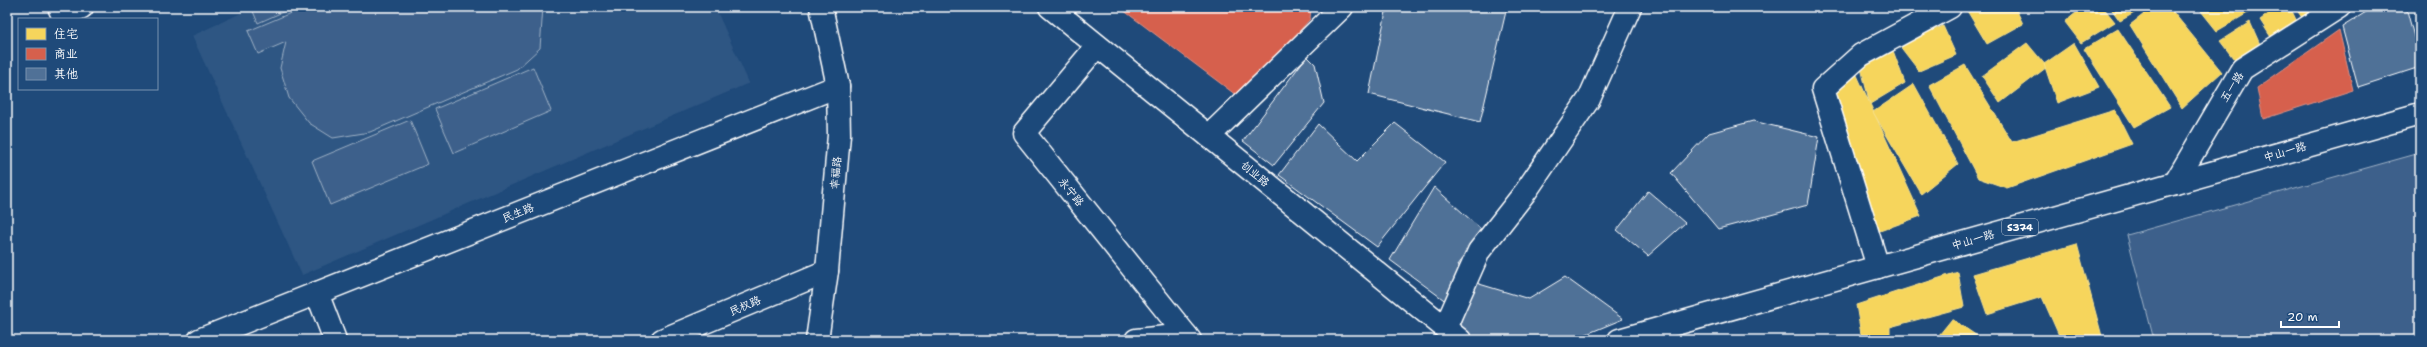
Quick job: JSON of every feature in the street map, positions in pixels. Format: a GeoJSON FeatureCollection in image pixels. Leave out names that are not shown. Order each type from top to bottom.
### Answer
{"type":"FeatureCollection","features":[{"type":"Feature","properties":{"kind":"street"},"geometry":{"type":"LineString","coordinates":[[59,7],[63,16],[82,7]]}},
{"type":"Feature","properties":{"kind":"street","name":"幸福路"},"geometry":{"type":"LineString","coordinates":[[817,340],[827,271],[839,135],[838,86],[821,7]]}},
{"type":"Feature","properties":{"kind":"street"},"geometry":{"type":"LineString","coordinates":[[1209,136],[1342,7]]}},
{"type":"Feature","properties":{"kind":"street"},"geometry":{"type":"LineString","coordinates":[[1453,334],[1479,251],[1526,191],[1589,98],[1630,7]]}},
{"type":"Feature","properties":{"kind":"street"},"geometry":{"type":"LineString","coordinates":[[1878,267],[1823,90],[1861,55],[1950,7]]}},
{"type":"Feature","properties":{"kind":"street","name":"五一路"},"geometry":{"type":"LineString","coordinates":[[2175,183],[2242,69],[2339,7]]}},
{"type":"Feature","properties":{"kind":"street","name":"创业路"},"geometry":{"type":"LineString","coordinates":[[1062,11],[1097,46],[1453,334]]}},
{"type":"Feature","properties":{"kind":"street","name":"永宁路"},"geometry":{"type":"LineString","coordinates":[[1097,46],[1024,133],[1188,338]]}},
{"type":"Feature","properties":{"kind":"street","name":"民生路"},"geometry":{"type":"LineString","coordinates":[[198,340],[838,86]]}},
{"type":"Feature","properties":{"kind":"street","name":"中山一路"},"geometry":{"type":"LineString","coordinates":[[1619,340],[2420,114]]}},
{"type":"Feature","properties":{"kind":"street","name":"民权路"},"geometry":{"type":"LineString","coordinates":[[662,340],[827,271]]}},
{"type":"Feature","properties":{"kind":"street"},"geometry":{"type":"LineString","coordinates":[[317,293],[335,340]]}},
{"type":"Feature","properties":{"kind":"street"},"geometry":{"type":"LineString","coordinates":[[1136,340],[1188,338]]}},
{"type":"Feature","properties":{"kind":"shaded area"},"geometry":{"type":"Polygon","coordinates":[[[254,7],[715,7],[749,83],[302,275],[192,36],[254,7]]]}},
{"type":"Feature","properties":{"kind":"shaded area"},"geometry":{"type":"Polygon","coordinates":[[[257,7],[294,7],[258,23],[252,9],[257,7]]]}},
{"type":"Feature","properties":{"kind":"shaded area"},"geometry":{"type":"Polygon","coordinates":[[[305,7],[543,7],[540,48],[517,69],[370,132],[333,138],[309,123],[289,98],[280,68],[286,42],[258,54],[248,31],[305,7]]]}},
{"type":"Feature","properties":{"kind":"shaded area"},"geometry":{"type":"Polygon","coordinates":[[[533,67],[551,111],[454,153],[435,109],[533,67]]]}},
{"type":"Feature","properties":{"kind":"shaded area"},"geometry":{"type":"Polygon","coordinates":[[[410,120],[428,164],[330,205],[312,161],[410,120]]]}},
{"type":"Feature","properties":{"kind":"shaded area"},"geometry":{"type":"Polygon","coordinates":[[[2420,153],[2420,340],[2154,340],[2127,235],[2420,153]]]}},
{"type":"Feature","properties":{"kind":"building: 住宅"},"geometry":{"type":"Polygon","coordinates":[[[1970,7],[2015,7],[2023,24],[1987,44],[1966,9],[1970,7]]]}},
{"type":"Feature","properties":{"kind":"building: 住宅"},"geometry":{"type":"Polygon","coordinates":[[[2083,7],[2103,7],[2115,22],[2081,43],[2065,22],[2083,7]]]}},
{"type":"Feature","properties":{"kind":"building: 住宅"},"geometry":{"type":"Polygon","coordinates":[[[2110,7],[2145,7],[2120,21],[2110,7]]]}},
{"type":"Feature","properties":{"kind":"building: 住宅"},"geometry":{"type":"Polygon","coordinates":[[[2153,7],[2169,7],[2222,72],[2182,108],[2130,25],[2153,7]]]}},
{"type":"Feature","properties":{"kind":"building: 住宅"},"geometry":{"type":"Polygon","coordinates":[[[2207,7],[2258,7],[2217,31],[2201,11],[2207,7]]]}},
{"type":"Feature","properties":{"kind":"building: 住宅"},"geometry":{"type":"Polygon","coordinates":[[[2278,7],[2290,7],[2299,26],[2274,42],[2260,20],[2278,7]]]}},
{"type":"Feature","properties":{"kind":"building: 住宅"},"geometry":{"type":"Polygon","coordinates":[[[2295,7],[2339,7],[2308,27],[2295,7]]]}},
{"type":"Feature","properties":{"kind":"building: 住宅"},"geometry":{"type":"Polygon","coordinates":[[[2250,22],[2262,49],[2240,67],[2220,41],[2250,22]]]}},
{"type":"Feature","properties":{"kind":"building: 住宅"},"geometry":{"type":"Polygon","coordinates":[[[1943,26],[1956,55],[1919,71],[1899,45],[1943,26]]]}},
{"type":"Feature","properties":{"kind":"building: 住宅"},"geometry":{"type":"Polygon","coordinates":[[[2118,29],[2170,107],[2134,127],[2084,49],[2118,29]]]}},
{"type":"Feature","properties":{"kind":"building: 住宅"},"geometry":{"type":"Polygon","coordinates":[[[2027,43],[2047,67],[2000,103],[1982,76],[2027,43]]]}},
{"type":"Feature","properties":{"kind":"building: 住宅"},"geometry":{"type":"Polygon","coordinates":[[[2074,43],[2099,87],[2057,103],[2044,64],[2074,43]]]}},
{"type":"Feature","properties":{"kind":"building: 住宅"},"geometry":{"type":"Polygon","coordinates":[[[1892,48],[1905,83],[1870,104],[1861,68],[1892,48]]]}},
{"type":"Feature","properties":{"kind":"building: 住宅"},"geometry":{"type":"Polygon","coordinates":[[[1965,65],[2012,142],[2115,110],[2132,144],[2007,188],[1978,178],[1929,85],[1965,65]]]}},
{"type":"Feature","properties":{"kind":"building: 住宅"},"geometry":{"type":"Polygon","coordinates":[[[1856,73],[1921,216],[1877,232],[1832,91],[1856,73]]]}},
{"type":"Feature","properties":{"kind":"building: 住宅"},"geometry":{"type":"Polygon","coordinates":[[[1914,84],[1958,164],[1921,194],[1873,112],[1914,84]]]}},
{"type":"Feature","properties":{"kind":"building: 住宅"},"geometry":{"type":"Polygon","coordinates":[[[2077,244],[2103,340],[2061,340],[2042,297],[1987,314],[1973,274],[2077,244]]]}},
{"type":"Feature","properties":{"kind":"building: 住宅"},"geometry":{"type":"Polygon","coordinates":[[[1958,272],[1964,307],[1890,327],[1890,340],[1862,340],[1856,305],[1958,272]]]}},
{"type":"Feature","properties":{"kind":"building: 住宅"},"geometry":{"type":"Polygon","coordinates":[[[1952,319],[1983,340],[1935,340],[1952,319]]]}},
{"type":"Feature","properties":{"kind":"building: 商业"},"geometry":{"type":"Polygon","coordinates":[[[1119,7],[1311,7],[1310,19],[1240,98],[1119,7]]]}},
{"type":"Feature","properties":{"kind":"building: 商业"},"geometry":{"type":"Polygon","coordinates":[[[2339,30],[2353,90],[2263,119],[2257,88],[2339,30]]]}},
{"type":"Feature","properties":{"kind":"building: 其他"},"geometry":{"type":"Polygon","coordinates":[[[1387,7],[1507,7],[1480,122],[1369,94],[1387,7]]]}},
{"type":"Feature","properties":{"kind":"building: 其他"},"geometry":{"type":"Polygon","coordinates":[[[2374,7],[2406,7],[2420,59],[2420,67],[2358,87],[2342,27],[2374,7]]]}},
{"type":"Feature","properties":{"kind":"building: 其他"},"geometry":{"type":"Polygon","coordinates":[[[2416,7],[2420,7],[2420,18],[2416,7]]]}},
{"type":"Feature","properties":{"kind":"building: 其他"},"geometry":{"type":"Polygon","coordinates":[[[1307,56],[1315,64],[1324,103],[1274,165],[1243,141],[1307,56]]]}},
{"type":"Feature","properties":{"kind":"building: 其他"},"geometry":{"type":"Polygon","coordinates":[[[1753,121],[1819,137],[1808,205],[1718,229],[1671,173],[1709,133],[1753,121]]]}},
{"type":"Feature","properties":{"kind":"building: 其他"},"geometry":{"type":"Polygon","coordinates":[[[1395,123],[1445,162],[1377,247],[1279,175],[1318,124],[1357,161],[1395,123]]]}},
{"type":"Feature","properties":{"kind":"building: 其他"},"geometry":{"type":"Polygon","coordinates":[[[1434,187],[1483,231],[1457,265],[1465,279],[1451,305],[1390,260],[1434,187]]]}},
{"type":"Feature","properties":{"kind":"building: 其他"},"geometry":{"type":"Polygon","coordinates":[[[1648,191],[1685,223],[1648,256],[1617,230],[1648,191]]]}},
{"type":"Feature","properties":{"kind":"building: 其他"},"geometry":{"type":"Polygon","coordinates":[[[1565,277],[1623,319],[1572,340],[1463,340],[1455,336],[1476,283],[1529,299],[1565,277]]]}}]}
